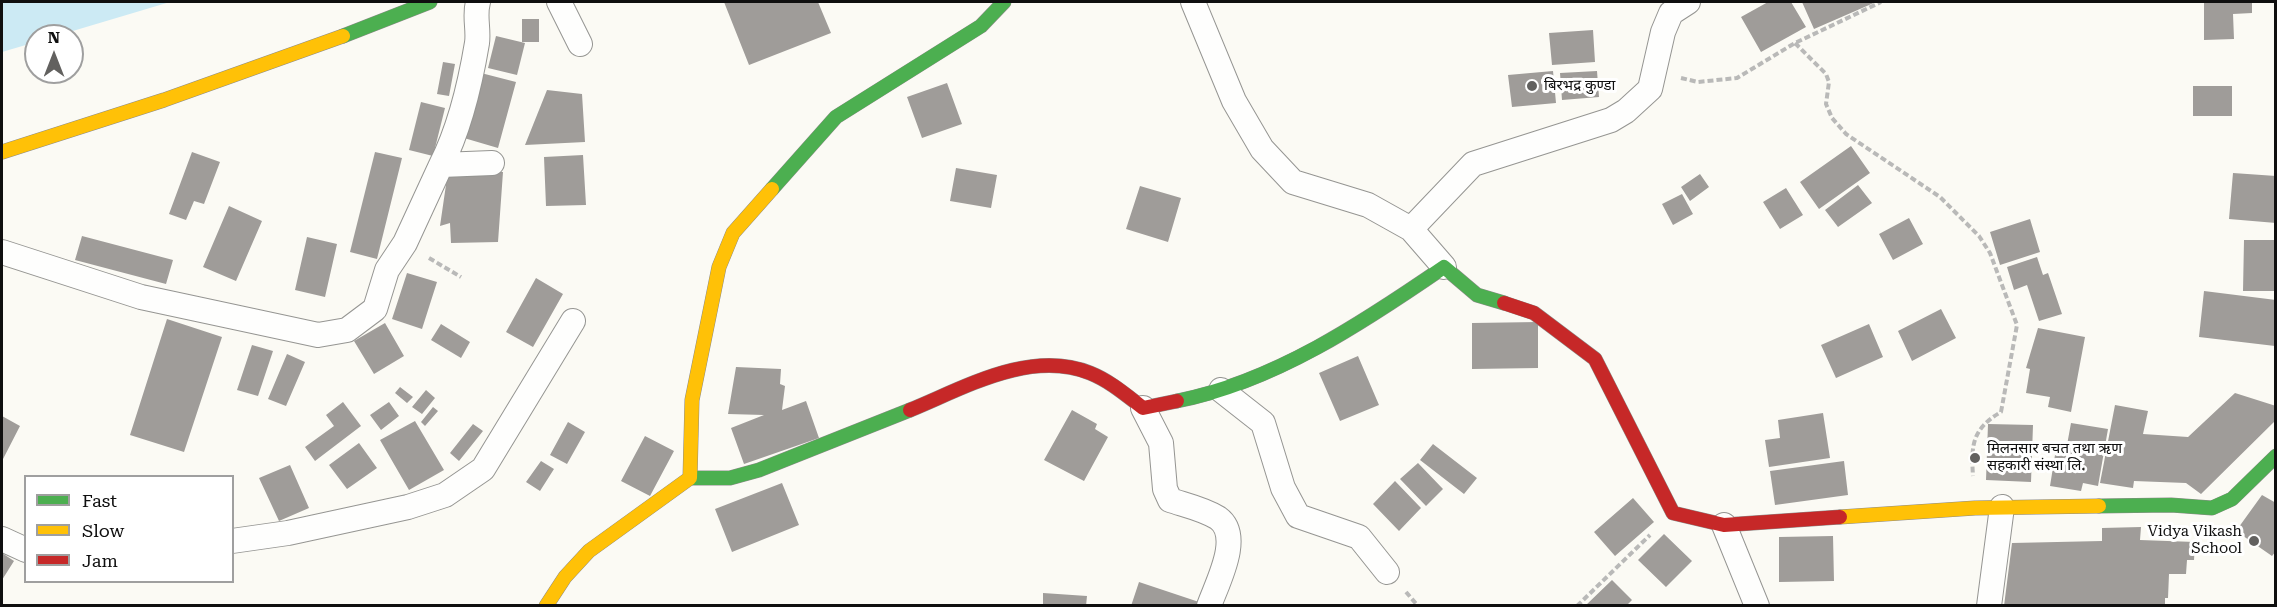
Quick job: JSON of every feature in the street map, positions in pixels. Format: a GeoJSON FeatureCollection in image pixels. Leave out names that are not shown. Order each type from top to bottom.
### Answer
{"type":"FeatureCollection","features":[{"type":"Feature","properties":{"kind":"street"},"geometry":{"type":"LineString","coordinates":[[2,152],[86,127],[429,2]]}},
{"type":"Feature","properties":{"kind":"street"},"geometry":{"type":"LineString","coordinates":[[2,252],[141,297],[318,335],[347,330],[375,309],[387,270],[405,243],[452,142],[468,88],[478,40],[475,11],[478,2]]}},
{"type":"Feature","properties":{"kind":"street"},"geometry":{"type":"LineString","coordinates":[[559,2],[579,45]]}},
{"type":"Feature","properties":{"kind":"street"},"geometry":{"type":"LineString","coordinates":[[690,478],[692,400],[719,267],[733,233],[836,117],[981,26],[1004,2]]}},
{"type":"Feature","properties":{"kind":"street"},"geometry":{"type":"LineString","coordinates":[[1193,2],[1234,101],[1262,149],[1293,182],[1368,205],[1412,229],[1444,267],[1477,296],[1534,313],[1594,359],[1673,513],[1725,525],[2002,507],[2171,506],[2212,508],[2232,499],[2276,456]]}},
{"type":"Feature","properties":{"kind":"street"},"geometry":{"type":"LineString","coordinates":[[1412,229],[1473,164],[1611,120],[1626,111],[1650,89],[1663,32],[1671,12],[1688,2]]}},
{"type":"Feature","properties":{"kind":"street"},"geometry":{"type":"LineString","coordinates":[[441,165],[492,163]]}},
{"type":"Feature","properties":{"kind":"street"},"geometry":{"type":"LineString","coordinates":[[1143,408],[1221,390],[1297,355],[1397,300],[1444,267]]}},
{"type":"Feature","properties":{"kind":"street"},"geometry":{"type":"LineString","coordinates":[[234,541],[288,533],[408,507],[445,495],[483,469],[573,321]]}},
{"type":"Feature","properties":{"kind":"street"},"geometry":{"type":"LineString","coordinates":[[546,606],[563,580],[588,551],[674,493],[690,478],[730,478],[759,470],[990,379],[1038,366],[1068,366],[1092,373],[1121,390],[1143,408],[1161,443],[1165,489],[1170,500],[1207,512],[1220,519],[1228,530],[1229,546],[1209,606]]}},
{"type":"Feature","properties":{"kind":"street"},"geometry":{"type":"LineString","coordinates":[[1221,390],[1263,423],[1283,488],[1298,516],[1359,537],[1387,572]]}},
{"type":"Feature","properties":{"kind":"street"},"geometry":{"type":"LineString","coordinates":[[1989,606],[2002,507]]}},
{"type":"Feature","properties":{"kind":"street"},"geometry":{"type":"LineString","coordinates":[[1725,525],[1757,606]]}},
{"type":"Feature","properties":{"kind":"street"},"geometry":{"type":"LineString","coordinates":[[2,539],[24,549]]}},
{"type":"Feature","properties":{"kind":"path"},"geometry":{"type":"LineString","coordinates":[[1654,72],[1698,82],[1737,78],[1795,43],[1881,2]]}},
{"type":"Feature","properties":{"kind":"path"},"geometry":{"type":"LineString","coordinates":[[1795,43],[1826,74],[1829,82],[1826,104],[1832,118],[1846,134],[1940,197],[1979,236],[2000,277],[2017,325],[2001,412],[1984,422],[1971,446],[1975,508]]}},
{"type":"Feature","properties":{"kind":"path"},"geometry":{"type":"LineString","coordinates":[[405,243],[461,277]]}},
{"type":"Feature","properties":{"kind":"path"},"geometry":{"type":"LineString","coordinates":[[1577,606],[1673,513]]}},
{"type":"Feature","properties":{"kind":"water"},"geometry":{"type":"Polygon","coordinates":[[[2,2],[170,2],[84,28],[84,24],[24,24],[24,46],[2,52],[2,2]]]}},
{"type":"Feature","properties":{"kind":"building"},"geometry":{"type":"Polygon","coordinates":[[[724,2],[818,2],[831,33],[749,65],[724,2]]]}},
{"type":"Feature","properties":{"kind":"building"},"geometry":{"type":"Polygon","coordinates":[[[1768,2],[1791,2],[1806,27],[1761,52],[1741,17],[1768,2]]]}},
{"type":"Feature","properties":{"kind":"building"},"geometry":{"type":"Polygon","coordinates":[[[1802,2],[1876,2],[1814,29],[1802,2]]]}},
{"type":"Feature","properties":{"kind":"building"},"geometry":{"type":"Polygon","coordinates":[[[2204,2],[2252,2],[2252,13],[2233,14],[2234,39],[2204,40],[2204,2]]]}},
{"type":"Feature","properties":{"kind":"building"},"geometry":{"type":"Polygon","coordinates":[[[522,19],[539,19],[539,42],[522,42],[522,19]]]}},
{"type":"Feature","properties":{"kind":"building"},"geometry":{"type":"Polygon","coordinates":[[[1593,30],[1595,62],[1552,65],[1549,33],[1593,30]]]}},
{"type":"Feature","properties":{"kind":"building"},"geometry":{"type":"Polygon","coordinates":[[[496,36],[525,43],[517,75],[488,68],[496,36]]]}},
{"type":"Feature","properties":{"kind":"building"},"geometry":{"type":"Polygon","coordinates":[[[443,62],[455,64],[449,96],[437,94],[443,62]]]}},
{"type":"Feature","properties":{"kind":"building"},"geometry":{"type":"Polygon","coordinates":[[[1553,71],[1556,103],[1512,107],[1508,75],[1553,71]]]}},
{"type":"Feature","properties":{"kind":"building"},"geometry":{"type":"Polygon","coordinates":[[[1597,71],[1599,97],[1562,100],[1560,73],[1597,71]]]}},
{"type":"Feature","properties":{"kind":"building"},"geometry":{"type":"Polygon","coordinates":[[[481,73],[516,82],[498,148],[464,138],[481,73]]]}},
{"type":"Feature","properties":{"kind":"building"},"geometry":{"type":"Polygon","coordinates":[[[947,83],[962,124],[922,138],[907,97],[947,83]]]}},
{"type":"Feature","properties":{"kind":"building"},"geometry":{"type":"Polygon","coordinates":[[[2193,86],[2232,86],[2232,116],[2193,116],[2193,86]]]}},
{"type":"Feature","properties":{"kind":"building"},"geometry":{"type":"Polygon","coordinates":[[[547,90],[582,94],[585,142],[525,145],[547,90]]]}},
{"type":"Feature","properties":{"kind":"building"},"geometry":{"type":"Polygon","coordinates":[[[421,102],[445,108],[433,156],[409,150],[421,102]]]}},
{"type":"Feature","properties":{"kind":"building"},"geometry":{"type":"Polygon","coordinates":[[[1851,146],[1870,173],[1819,209],[1800,182],[1851,146]]]}},
{"type":"Feature","properties":{"kind":"building"},"geometry":{"type":"Polygon","coordinates":[[[192,152],[220,162],[204,204],[194,201],[186,220],[169,214],[192,152]]]}},
{"type":"Feature","properties":{"kind":"building"},"geometry":{"type":"Polygon","coordinates":[[[375,152],[402,158],[377,259],[350,252],[375,152]]]}},
{"type":"Feature","properties":{"kind":"building"},"geometry":{"type":"Polygon","coordinates":[[[583,155],[586,205],[546,206],[544,157],[583,155]]]}},
{"type":"Feature","properties":{"kind":"building"},"geometry":{"type":"Polygon","coordinates":[[[956,168],[997,175],[991,208],[950,201],[956,168]]]}},
{"type":"Feature","properties":{"kind":"building"},"geometry":{"type":"Polygon","coordinates":[[[448,171],[503,172],[498,242],[451,243],[450,223],[440,226],[448,171]]]}},
{"type":"Feature","properties":{"kind":"building"},"geometry":{"type":"Polygon","coordinates":[[[2233,173],[2276,176],[2276,223],[2229,219],[2233,173]]]}},
{"type":"Feature","properties":{"kind":"building"},"geometry":{"type":"Polygon","coordinates":[[[1700,174],[1709,187],[1690,201],[1681,187],[1700,174]]]}},
{"type":"Feature","properties":{"kind":"building"},"geometry":{"type":"Polygon","coordinates":[[[1858,185],[1872,203],[1838,227],[1825,210],[1858,185]]]}},
{"type":"Feature","properties":{"kind":"building"},"geometry":{"type":"Polygon","coordinates":[[[1140,186],[1181,198],[1168,242],[1126,229],[1140,186]]]}},
{"type":"Feature","properties":{"kind":"building"},"geometry":{"type":"Polygon","coordinates":[[[1786,188],[1803,215],[1780,229],[1763,202],[1786,188]]]}},
{"type":"Feature","properties":{"kind":"building"},"geometry":{"type":"Polygon","coordinates":[[[1682,194],[1693,214],[1673,225],[1662,204],[1682,194]]]}},
{"type":"Feature","properties":{"kind":"building"},"geometry":{"type":"Polygon","coordinates":[[[229,206],[262,221],[236,281],[203,267],[229,206]]]}},
{"type":"Feature","properties":{"kind":"building"},"geometry":{"type":"Polygon","coordinates":[[[1909,218],[1923,244],[1893,260],[1879,234],[1909,218]]]}},
{"type":"Feature","properties":{"kind":"building"},"geometry":{"type":"Polygon","coordinates":[[[2030,219],[2040,252],[2000,265],[1990,232],[2030,219]]]}},
{"type":"Feature","properties":{"kind":"building"},"geometry":{"type":"Polygon","coordinates":[[[82,236],[173,260],[166,284],[75,260],[82,236]]]}},
{"type":"Feature","properties":{"kind":"building"},"geometry":{"type":"Polygon","coordinates":[[[307,237],[337,244],[325,297],[295,290],[307,237]]]}},
{"type":"Feature","properties":{"kind":"building"},"geometry":{"type":"Polygon","coordinates":[[[2244,240],[2276,240],[2275,291],[2243,291],[2244,240]]]}},
{"type":"Feature","properties":{"kind":"building"},"geometry":{"type":"Polygon","coordinates":[[[2037,257],[2043,275],[2048,273],[2062,314],[2039,321],[2027,285],[2014,290],[2007,267],[2037,257]]]}},
{"type":"Feature","properties":{"kind":"building"},"geometry":{"type":"Polygon","coordinates":[[[407,273],[437,282],[422,329],[392,319],[407,273]]]}},
{"type":"Feature","properties":{"kind":"building"},"geometry":{"type":"Polygon","coordinates":[[[536,278],[563,294],[533,347],[506,332],[536,278]]]}},
{"type":"Feature","properties":{"kind":"building"},"geometry":{"type":"Polygon","coordinates":[[[2204,291],[2276,300],[2275,346],[2199,337],[2204,291]]]}},
{"type":"Feature","properties":{"kind":"building"},"geometry":{"type":"Polygon","coordinates":[[[1941,309],[1956,338],[1912,361],[1898,331],[1941,309]]]}},
{"type":"Feature","properties":{"kind":"building"},"geometry":{"type":"Polygon","coordinates":[[[167,319],[222,337],[184,452],[130,435],[167,319]]]}},
{"type":"Feature","properties":{"kind":"building"},"geometry":{"type":"Polygon","coordinates":[[[1538,322],[1538,368],[1472,369],[1472,323],[1538,322]]]}},
{"type":"Feature","properties":{"kind":"building"},"geometry":{"type":"Polygon","coordinates":[[[385,323],[404,356],[374,374],[354,341],[385,323]]]}},
{"type":"Feature","properties":{"kind":"building"},"geometry":{"type":"Polygon","coordinates":[[[441,324],[470,342],[461,358],[431,340],[441,324]]]}},
{"type":"Feature","properties":{"kind":"building"},"geometry":{"type":"Polygon","coordinates":[[[1869,324],[1883,357],[1836,378],[1821,345],[1869,324]]]}},
{"type":"Feature","properties":{"kind":"building"},"geometry":{"type":"Polygon","coordinates":[[[2038,328],[2085,337],[2071,412],[2048,407],[2050,397],[2026,393],[2030,369],[2026,368],[2038,328]]]}},
{"type":"Feature","properties":{"kind":"building"},"geometry":{"type":"Polygon","coordinates":[[[252,345],[273,351],[258,396],[237,390],[252,345]]]}},
{"type":"Feature","properties":{"kind":"building"},"geometry":{"type":"Polygon","coordinates":[[[287,354],[305,362],[286,406],[268,399],[287,354]]]}},
{"type":"Feature","properties":{"kind":"building"},"geometry":{"type":"Polygon","coordinates":[[[1358,356],[1379,405],[1340,421],[1319,373],[1358,356]]]}},
{"type":"Feature","properties":{"kind":"building"},"geometry":{"type":"Polygon","coordinates":[[[736,367],[781,369],[780,384],[785,386],[782,410],[806,401],[819,438],[744,464],[731,428],[764,415],[728,414],[736,367]]]}},
{"type":"Feature","properties":{"kind":"building"},"geometry":{"type":"Polygon","coordinates":[[[400,387],[413,397],[407,403],[395,393],[400,387]]]}},
{"type":"Feature","properties":{"kind":"building"},"geometry":{"type":"Polygon","coordinates":[[[426,390],[435,398],[422,414],[412,407],[426,390]]]}},
{"type":"Feature","properties":{"kind":"building"},"geometry":{"type":"Polygon","coordinates":[[[2235,393],[2276,406],[2276,420],[2201,494],[2186,483],[2134,481],[2133,488],[2100,483],[2115,405],[2148,411],[2143,434],[2188,437],[2235,393]]]}},
{"type":"Feature","properties":{"kind":"building"},"geometry":{"type":"Polygon","coordinates":[[[343,402],[361,426],[315,461],[305,447],[334,426],[326,415],[343,402]]]}},
{"type":"Feature","properties":{"kind":"building"},"geometry":{"type":"Polygon","coordinates":[[[389,402],[399,416],[381,430],[370,415],[389,402]]]}},
{"type":"Feature","properties":{"kind":"building"},"geometry":{"type":"Polygon","coordinates":[[[433,407],[438,411],[425,426],[421,422],[433,407]]]}},
{"type":"Feature","properties":{"kind":"building"},"geometry":{"type":"Polygon","coordinates":[[[1072,410],[1097,424],[1095,429],[1108,437],[1084,481],[1044,460],[1072,410]]]}},
{"type":"Feature","properties":{"kind":"building"},"geometry":{"type":"Polygon","coordinates":[[[1823,413],[1830,458],[1769,467],[1765,440],[1780,438],[1778,420],[1823,413]]]}},
{"type":"Feature","properties":{"kind":"building"},"geometry":{"type":"Polygon","coordinates":[[[2,416],[20,426],[2,461],[2,416]]]}},
{"type":"Feature","properties":{"kind":"building"},"geometry":{"type":"Polygon","coordinates":[[[415,421],[444,470],[409,490],[380,440],[415,421]]]}},
{"type":"Feature","properties":{"kind":"building"},"geometry":{"type":"Polygon","coordinates":[[[568,422],[585,432],[567,464],[550,455],[568,422]]]}},
{"type":"Feature","properties":{"kind":"building"},"geometry":{"type":"Polygon","coordinates":[[[2071,423],[2108,429],[2098,486],[2083,483],[2081,491],[2050,486],[2055,455],[2065,456],[2071,423]]]}},
{"type":"Feature","properties":{"kind":"building"},"geometry":{"type":"Polygon","coordinates":[[[473,424],[483,431],[459,461],[450,453],[473,424]]]}},
{"type":"Feature","properties":{"kind":"building"},"geometry":{"type":"Polygon","coordinates":[[[1988,424],[2033,425],[2031,482],[1986,480],[1988,424]]]}},
{"type":"Feature","properties":{"kind":"building"},"geometry":{"type":"Polygon","coordinates":[[[645,436],[674,451],[650,496],[621,481],[645,436]]]}},
{"type":"Feature","properties":{"kind":"building"},"geometry":{"type":"Polygon","coordinates":[[[359,443],[377,468],[347,489],[329,465],[359,443]]]}},
{"type":"Feature","properties":{"kind":"building"},"geometry":{"type":"Polygon","coordinates":[[[1433,444],[1477,478],[1464,494],[1420,460],[1433,444]]]}},
{"type":"Feature","properties":{"kind":"building"},"geometry":{"type":"Polygon","coordinates":[[[541,461],[554,469],[540,491],[526,482],[541,461]]]}},
{"type":"Feature","properties":{"kind":"building"},"geometry":{"type":"Polygon","coordinates":[[[1844,461],[1848,495],[1775,505],[1770,471],[1844,461]]]}},
{"type":"Feature","properties":{"kind":"building"},"geometry":{"type":"Polygon","coordinates":[[[1418,463],[1443,489],[1426,506],[1400,479],[1418,463]]]}},
{"type":"Feature","properties":{"kind":"building"},"geometry":{"type":"Polygon","coordinates":[[[290,465],[309,508],[279,521],[259,478],[290,465]]]}},
{"type":"Feature","properties":{"kind":"building"},"geometry":{"type":"Polygon","coordinates":[[[1395,481],[1421,508],[1399,531],[1373,504],[1395,481]]]}},
{"type":"Feature","properties":{"kind":"building"},"geometry":{"type":"Polygon","coordinates":[[[782,483],[799,525],[732,552],[715,509],[782,483]]]}},
{"type":"Feature","properties":{"kind":"building"},"geometry":{"type":"Polygon","coordinates":[[[2262,495],[2276,503],[2276,551],[2272,556],[2236,531],[2262,495]]]}},
{"type":"Feature","properties":{"kind":"building"},"geometry":{"type":"Polygon","coordinates":[[[1633,498],[1654,522],[1615,556],[1594,532],[1633,498]]]}},
{"type":"Feature","properties":{"kind":"building"},"geometry":{"type":"Polygon","coordinates":[[[2141,527],[2140,540],[2195,542],[2194,560],[2187,560],[2186,574],[2169,574],[2168,598],[2165,598],[2165,606],[2004,606],[2012,543],[2102,541],[2102,528],[2141,527]]]}},
{"type":"Feature","properties":{"kind":"building"},"geometry":{"type":"Polygon","coordinates":[[[1664,534],[1692,561],[1666,587],[1638,560],[1664,534]]]}},
{"type":"Feature","properties":{"kind":"building"},"geometry":{"type":"Polygon","coordinates":[[[1833,536],[1834,581],[1779,582],[1779,537],[1833,536]]]}},
{"type":"Feature","properties":{"kind":"building"},"geometry":{"type":"Polygon","coordinates":[[[2,553],[14,561],[2,580],[2,553]]]}},
{"type":"Feature","properties":{"kind":"building"},"geometry":{"type":"Polygon","coordinates":[[[1612,580],[1632,600],[1626,606],[1585,606],[1612,580]]]}},
{"type":"Feature","properties":{"kind":"building"},"geometry":{"type":"Polygon","coordinates":[[[1139,582],[1199,602],[1198,606],[1131,606],[1139,582]]]}},
{"type":"Feature","properties":{"kind":"building"},"geometry":{"type":"Polygon","coordinates":[[[1043,593],[1087,596],[1086,606],[1043,606],[1043,593]]]}},
{"type":"Feature","properties":{"kind":"traffic: fast"},"geometry":{"type":"LineString","coordinates":[[343,36],[430,2]]}},
{"type":"Feature","properties":{"kind":"traffic: fast"},"geometry":{"type":"LineString","coordinates":[[772,189],[836,117],[981,26],[1004,2]]}},
{"type":"Feature","properties":{"kind":"traffic: fast"},"geometry":{"type":"LineString","coordinates":[[1177,401],[1248,380],[1317,348],[1444,267],[1477,295],[1504,303]]}},
{"type":"Feature","properties":{"kind":"traffic: fast"},"geometry":{"type":"LineString","coordinates":[[690,478],[730,478],[759,470],[910,410]]}},
{"type":"Feature","properties":{"kind":"traffic: fast"},"geometry":{"type":"LineString","coordinates":[[2099,506],[2171,505],[2212,508],[2232,499],[2276,456]]}},
{"type":"Feature","properties":{"kind":"traffic: slow"},"geometry":{"type":"LineString","coordinates":[[2,152],[164,100],[343,36]]}},
{"type":"Feature","properties":{"kind":"traffic: slow"},"geometry":{"type":"LineString","coordinates":[[546,606],[565,577],[589,551],[690,478],[692,400],[719,267],[733,233],[772,189]]}},
{"type":"Feature","properties":{"kind":"traffic: slow"},"geometry":{"type":"LineString","coordinates":[[1840,517],[1975,508],[2099,506]]}},
{"type":"Feature","properties":{"kind":"traffic: jam"},"geometry":{"type":"LineString","coordinates":[[1504,303],[1534,313],[1595,359],[1673,513],[1724,525],[1840,517]]}},
{"type":"Feature","properties":{"kind":"traffic: jam"},"geometry":{"type":"LineString","coordinates":[[910,410],[998,374],[1021,368],[1044,366],[1067,367],[1090,373],[1111,384],[1143,408],[1177,401]]}},
{"type":"Feature","properties":{"kind":"place","name":"बिरभद्र कुण्डा"},"geometry":{"type":"Point","coordinates":[1532,86]}},
{"type":"Feature","properties":{"kind":"place","name":"मिलनसार बचत तथा ऋण सहकारी संस्था लि."},"geometry":{"type":"Point","coordinates":[1975,458]}},
{"type":"Feature","properties":{"kind":"place","name":"Vidya Vikash School"},"geometry":{"type":"Point","coordinates":[2254,541]}}]}
